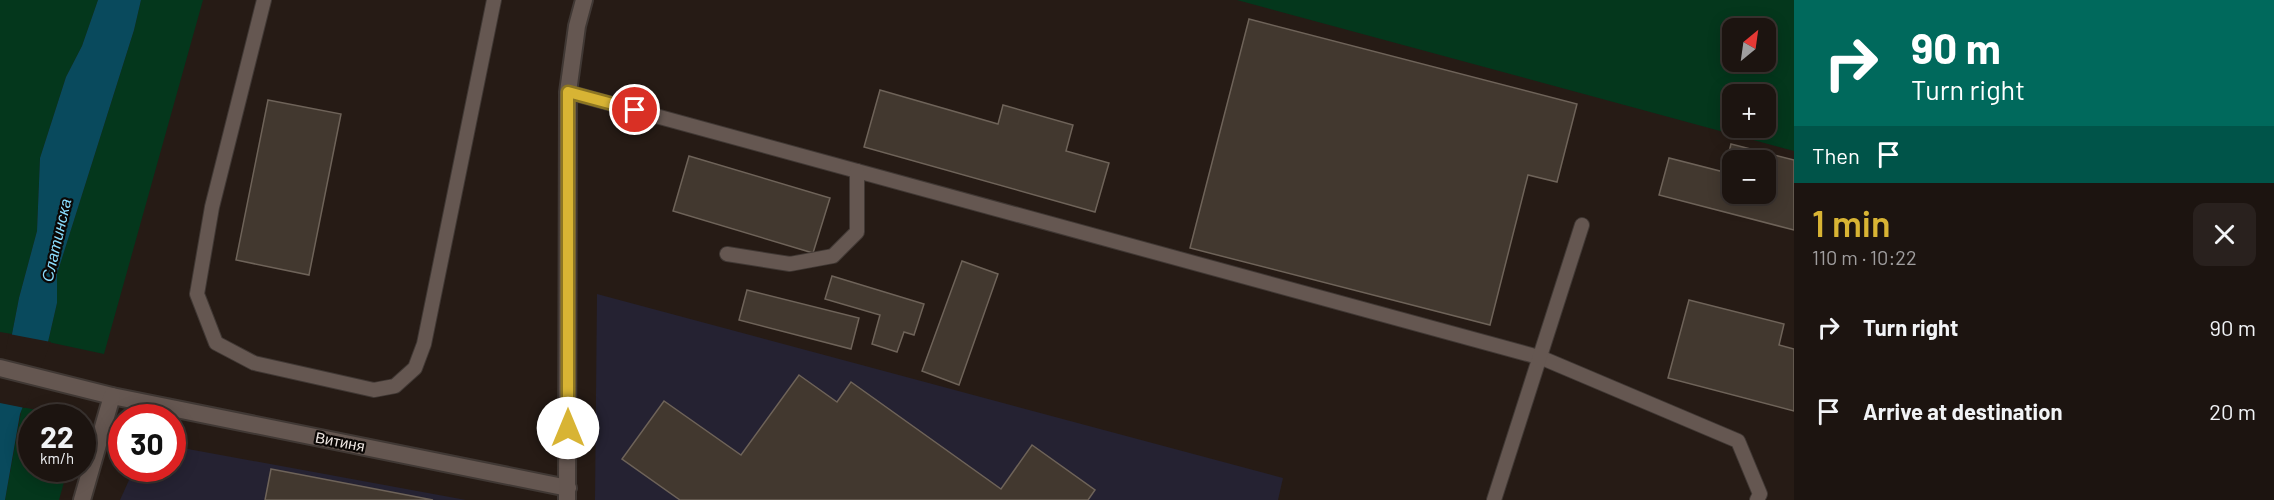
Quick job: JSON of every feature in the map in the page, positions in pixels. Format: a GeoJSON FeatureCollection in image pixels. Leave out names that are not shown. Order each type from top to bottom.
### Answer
{"type":"FeatureCollection","features":[{"type":"Feature","properties":{"kind":"street"},"geometry":{"type":"LineString","coordinates":[[567,494],[568,92],[577,26],[584,0]]}},
{"type":"Feature","properties":{"kind":"street","name":"Витиня"},"geometry":{"type":"LineString","coordinates":[[0,368],[112,396],[567,494]]}},
{"type":"Feature","properties":{"kind":"street"},"geometry":{"type":"LineString","coordinates":[[82,500],[112,396]]}},
{"type":"Feature","properties":{"kind":"lane"},"geometry":{"type":"LineString","coordinates":[[264,0],[212,207],[197,294],[216,342],[254,363],[374,390],[395,386],[416,368],[424,344],[494,0]]}},
{"type":"Feature","properties":{"kind":"lane"},"geometry":{"type":"LineString","coordinates":[[568,92],[1542,358],[1738,441],[1760,494],[1757,500]]}},
{"type":"Feature","properties":{"kind":"lane"},"geometry":{"type":"LineString","coordinates":[[727,254],[790,264],[832,256],[857,232],[857,171]]}},
{"type":"Feature","properties":{"kind":"lane"},"geometry":{"type":"LineString","coordinates":[[1494,500],[1542,358],[1582,225]]}},
{"type":"Feature","properties":{"kind":"shaded area"},"geometry":{"type":"Polygon","coordinates":[[[597,294],[1283,478],[1278,500],[595,500],[597,294]]]}},
{"type":"Feature","properties":{"kind":"shaded area"},"geometry":{"type":"Polygon","coordinates":[[[186,449],[466,500],[120,500],[128,482],[186,482],[186,449]]]}},
{"type":"Feature","properties":{"kind":"green space"},"geometry":{"type":"Polygon","coordinates":[[[0,0],[98,0],[82,46],[66,77],[40,158],[37,231],[12,334],[0,332],[0,0]]]}},
{"type":"Feature","properties":{"kind":"green space"},"geometry":{"type":"Polygon","coordinates":[[[141,0],[203,0],[104,354],[48,342],[57,303],[57,274],[134,30],[141,0]]]}},
{"type":"Feature","properties":{"kind":"green space"},"geometry":{"type":"Polygon","coordinates":[[[1237,0],[1794,0],[1794,151],[1746,138],[1776,138],[1776,84],[1722,84],[1722,131],[1237,0]]]}},
{"type":"Feature","properties":{"kind":"green space"},"geometry":{"type":"Polygon","coordinates":[[[18,429],[18,482],[64,482],[59,500],[5,500],[18,429]]]}},
{"type":"Feature","properties":{"kind":"water","name":"Слатинска"},"geometry":{"type":"Polygon","coordinates":[[[98,0],[141,0],[134,30],[57,274],[57,303],[48,342],[24,404],[18,404],[18,425],[5,500],[0,500],[0,396],[19,298],[37,231],[40,158],[66,77],[82,46],[98,0]]]}},
{"type":"Feature","properties":{"kind":"pier"},"geometry":{"type":"Polygon","coordinates":[[[9,334],[51,342],[27,404],[18,404],[18,407],[0,403],[0,380],[9,334]]]}},
{"type":"Feature","properties":{"kind":"building"},"geometry":{"type":"Polygon","coordinates":[[[1249,19],[1577,104],[1557,182],[1528,175],[1490,325],[1190,248],[1249,19]]]}},
{"type":"Feature","properties":{"kind":"building"},"geometry":{"type":"Polygon","coordinates":[[[880,90],[998,124],[1003,105],[1073,125],[1066,151],[1109,163],[1095,212],[864,147],[880,90]]]}},
{"type":"Feature","properties":{"kind":"building"},"geometry":{"type":"Polygon","coordinates":[[[268,100],[341,114],[309,275],[236,260],[268,100]]]}},
{"type":"Feature","properties":{"kind":"building"},"geometry":{"type":"Polygon","coordinates":[[[1731,144],[1755,150],[1730,150],[1731,144]]]}},
{"type":"Feature","properties":{"kind":"building"},"geometry":{"type":"Polygon","coordinates":[[[1776,155],[1794,160],[1794,230],[1659,195],[1669,158],[1722,171],[1722,204],[1776,204],[1776,155]]]}},
{"type":"Feature","properties":{"kind":"building"},"geometry":{"type":"Polygon","coordinates":[[[689,156],[830,198],[813,253],[673,211],[689,156]]]}},
{"type":"Feature","properties":{"kind":"building"},"geometry":{"type":"Polygon","coordinates":[[[962,261],[998,274],[959,385],[922,371],[962,261]]]}},
{"type":"Feature","properties":{"kind":"building"},"geometry":{"type":"Polygon","coordinates":[[[832,276],[924,304],[914,335],[904,332],[897,352],[872,344],[880,315],[825,299],[832,276]]]}},
{"type":"Feature","properties":{"kind":"building"},"geometry":{"type":"Polygon","coordinates":[[[747,290],[859,318],[851,349],[739,320],[747,290]]]}},
{"type":"Feature","properties":{"kind":"building"},"geometry":{"type":"Polygon","coordinates":[[[1689,300],[1784,324],[1779,345],[1794,349],[1794,411],[1668,378],[1689,300]]]}},
{"type":"Feature","properties":{"kind":"building"},"geometry":{"type":"Polygon","coordinates":[[[799,375],[837,402],[851,382],[1001,489],[1032,445],[1095,490],[1088,500],[680,500],[622,459],[664,401],[741,455],[799,375]]]}},
{"type":"Feature","properties":{"kind":"building"},"geometry":{"type":"Polygon","coordinates":[[[271,469],[433,500],[265,500],[271,469]]]}},
{"type":"Feature","properties":{"kind":"route"},"geometry":{"type":"LineString","coordinates":[[568,428],[568,92],[635,110]]}}]}
